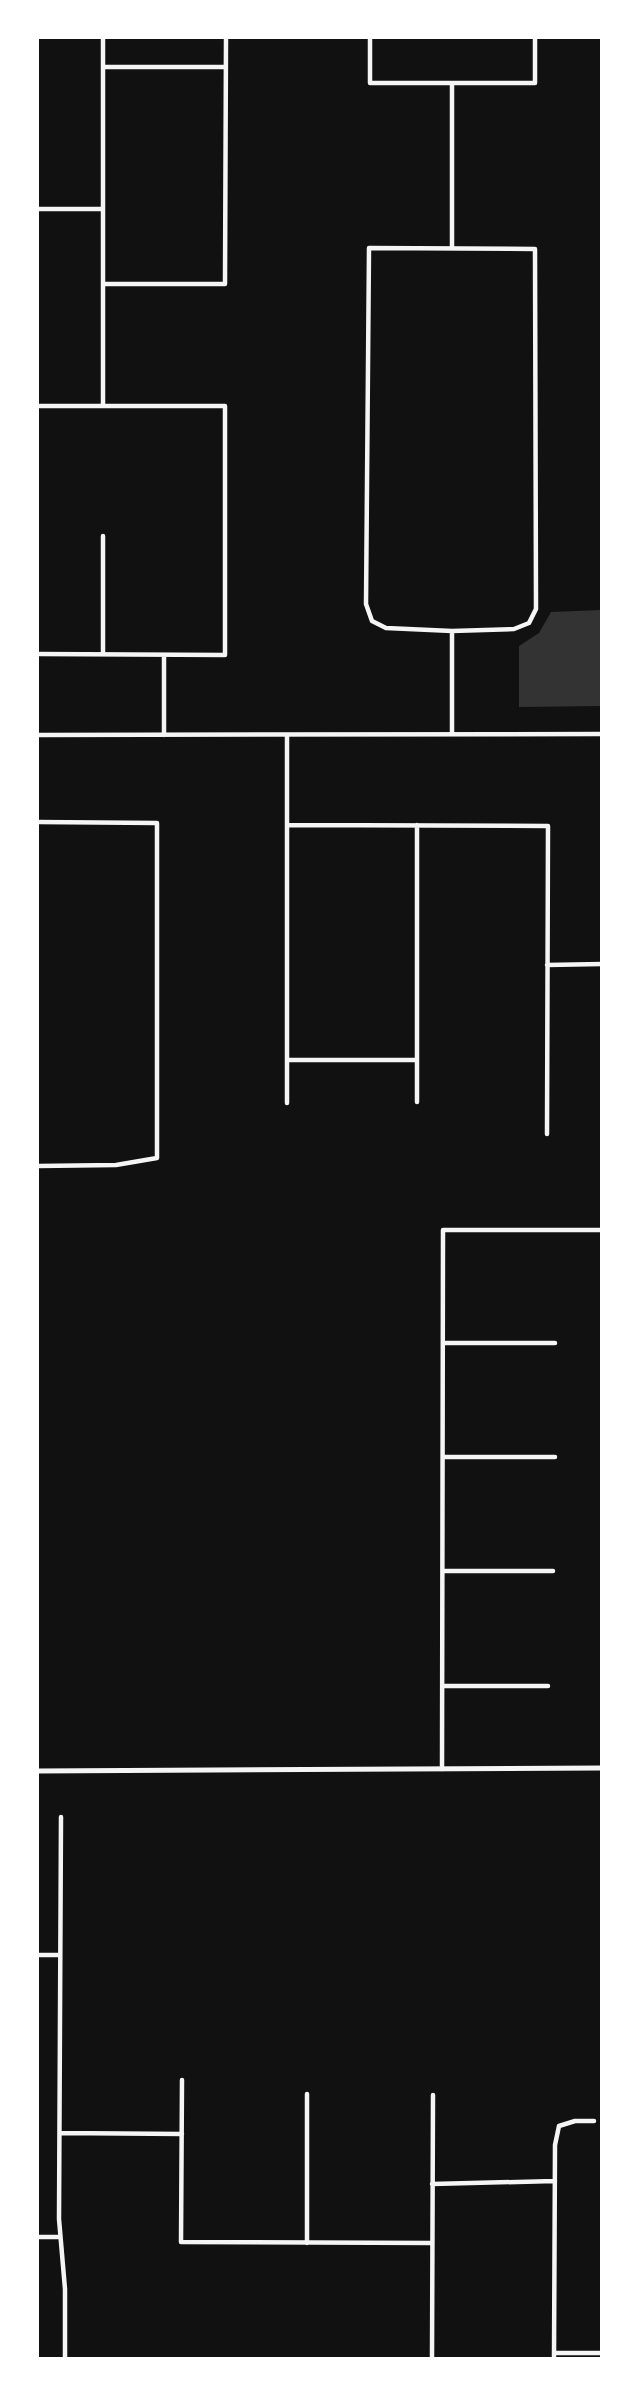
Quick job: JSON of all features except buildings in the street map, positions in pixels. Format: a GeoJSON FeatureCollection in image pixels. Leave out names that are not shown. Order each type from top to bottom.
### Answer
{"type":"FeatureCollection","features":[{"type":"Feature","properties":{"kind":"street"},"geometry":{"type":"LineString","coordinates":[[103,406],[104,38]]}},
{"type":"Feature","properties":{"kind":"street"},"geometry":{"type":"LineString","coordinates":[[103,284],[225,284],[226,38]]}},
{"type":"Feature","properties":{"kind":"street"},"geometry":{"type":"LineString","coordinates":[[370,38],[370,83],[535,83],[535,38]]}},
{"type":"Feature","properties":{"kind":"street"},"geometry":{"type":"LineString","coordinates":[[104,67],[226,67]]}},
{"type":"Feature","properties":{"kind":"street"},"geometry":{"type":"LineString","coordinates":[[452,83],[452,248]]}},
{"type":"Feature","properties":{"kind":"street"},"geometry":{"type":"LineString","coordinates":[[38,209],[103,209]]}},
{"type":"Feature","properties":{"kind":"street"},"geometry":{"type":"LineString","coordinates":[[370,248],[452,248],[535,249],[536,609],[529,623],[514,629],[452,631],[386,628],[372,621],[366,604],[370,248]]}},
{"type":"Feature","properties":{"kind":"street"},"geometry":{"type":"LineString","coordinates":[[38,406],[225,406],[225,655],[38,654]]}},
{"type":"Feature","properties":{"kind":"street"},"geometry":{"type":"LineString","coordinates":[[103,536],[103,654]]}},
{"type":"Feature","properties":{"kind":"street"},"geometry":{"type":"LineString","coordinates":[[452,631],[452,734]]}},
{"type":"Feature","properties":{"kind":"street"},"geometry":{"type":"LineString","coordinates":[[164,654],[164,735]]}},
{"type":"Feature","properties":{"kind":"street"},"geometry":{"type":"LineString","coordinates":[[38,736],[602,734]]}},
{"type":"Feature","properties":{"kind":"street"},"geometry":{"type":"LineString","coordinates":[[287,735],[287,1103]]}},
{"type":"Feature","properties":{"kind":"street"},"geometry":{"type":"LineString","coordinates":[[38,822],[157,823],[157,1158],[116,1165],[38,1166]]}},
{"type":"Feature","properties":{"kind":"street"},"geometry":{"type":"LineString","coordinates":[[287,825],[548,826],[547,1134]]}},
{"type":"Feature","properties":{"kind":"street"},"geometry":{"type":"LineString","coordinates":[[417,825],[417,1102]]}},
{"type":"Feature","properties":{"kind":"street"},"geometry":{"type":"LineString","coordinates":[[547,964],[602,964]]}},
{"type":"Feature","properties":{"kind":"street"},"geometry":{"type":"LineString","coordinates":[[287,1060],[417,1060]]}},
{"type":"Feature","properties":{"kind":"street"},"geometry":{"type":"LineString","coordinates":[[442,1769],[444,1230],[602,1230]]}},
{"type":"Feature","properties":{"kind":"street"},"geometry":{"type":"LineString","coordinates":[[443,1342],[555,1343]]}},
{"type":"Feature","properties":{"kind":"street"},"geometry":{"type":"LineString","coordinates":[[443,1457],[555,1457]]}},
{"type":"Feature","properties":{"kind":"street"},"geometry":{"type":"LineString","coordinates":[[443,1571],[553,1571]]}},
{"type":"Feature","properties":{"kind":"street"},"geometry":{"type":"LineString","coordinates":[[443,1686],[548,1686]]}},
{"type":"Feature","properties":{"kind":"street"},"geometry":{"type":"LineString","coordinates":[[38,1771],[602,1768]]}},
{"type":"Feature","properties":{"kind":"street"},"geometry":{"type":"LineString","coordinates":[[61,1816],[60,2237],[65,2289],[65,2358]]}},
{"type":"Feature","properties":{"kind":"street"},"geometry":{"type":"LineString","coordinates":[[38,1955],[60,1955]]}},
{"type":"Feature","properties":{"kind":"street"},"geometry":{"type":"LineString","coordinates":[[182,2080],[182,2242],[432,2243]]}},
{"type":"Feature","properties":{"kind":"street"},"geometry":{"type":"LineString","coordinates":[[307,2242],[308,2094]]}},
{"type":"Feature","properties":{"kind":"street"},"geometry":{"type":"LineString","coordinates":[[432,2358],[433,2095]]}},
{"type":"Feature","properties":{"kind":"street"},"geometry":{"type":"LineString","coordinates":[[594,2121],[575,2121],[559,2126],[555,2145],[554,2356],[602,2354]]}},
{"type":"Feature","properties":{"kind":"street"},"geometry":{"type":"LineString","coordinates":[[60,2133],[182,2134]]}},
{"type":"Feature","properties":{"kind":"street"},"geometry":{"type":"LineString","coordinates":[[432,2184],[555,2181]]}},
{"type":"Feature","properties":{"kind":"street"},"geometry":{"type":"LineString","coordinates":[[38,2237],[60,2237]]}},
{"type":"Feature","properties":{"kind":"shaded area"},"geometry":{"type":"Polygon","coordinates":[[[601,610],[601,706],[519,707],[519,646],[539,633],[551,612],[601,610]]]}}]}
